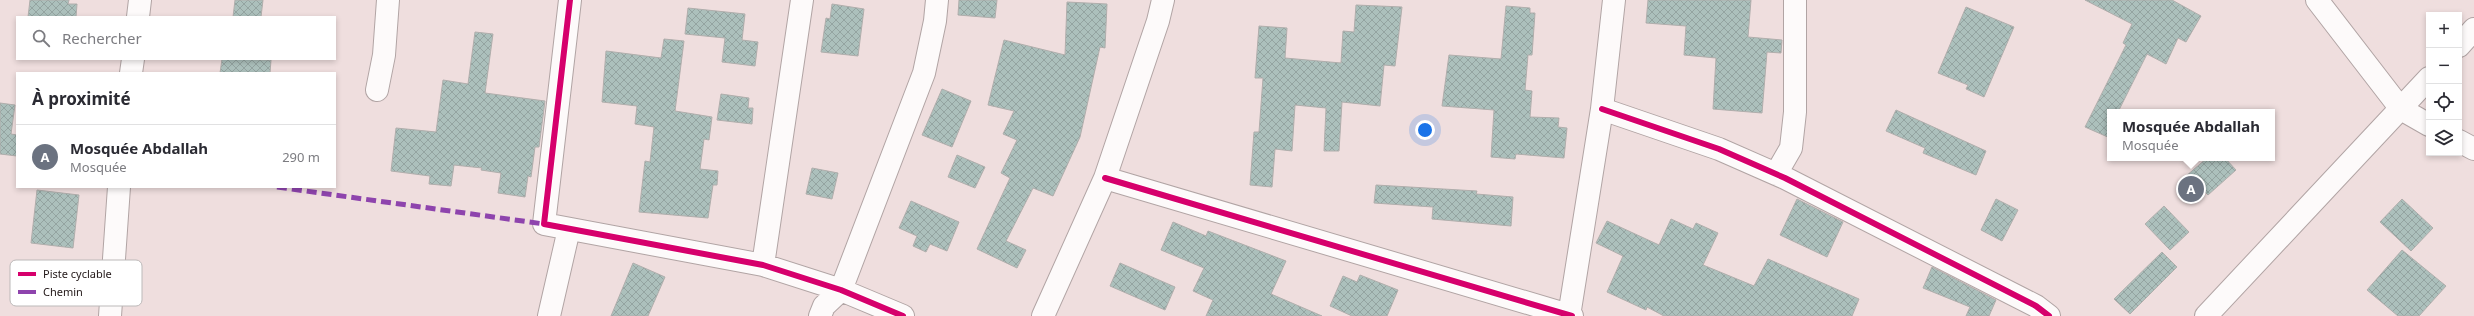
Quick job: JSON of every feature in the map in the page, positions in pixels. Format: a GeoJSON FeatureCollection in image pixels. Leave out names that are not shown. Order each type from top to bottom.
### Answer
{"type":"FeatureCollection","features":[{"type":"Feature","properties":{"kind":"street"},"geometry":{"type":"LineString","coordinates":[[138,16],[140,0]]}},
{"type":"Feature","properties":{"kind":"street"},"geometry":{"type":"LineString","coordinates":[[377,90],[384,55],[388,0]]}},
{"type":"Feature","properties":{"kind":"street"},"geometry":{"type":"LineString","coordinates":[[570,0],[544,224],[763,265],[840,290],[903,316]]}},
{"type":"Feature","properties":{"kind":"street"},"geometry":{"type":"LineString","coordinates":[[763,265],[802,0]]}},
{"type":"Feature","properties":{"kind":"street"},"geometry":{"type":"LineString","coordinates":[[820,316],[824,306],[840,290],[924,73],[935,21],[937,0]]}},
{"type":"Feature","properties":{"kind":"street"},"geometry":{"type":"LineString","coordinates":[[1043,316],[1105,178],[1158,21],[1163,0]]}},
{"type":"Feature","properties":{"kind":"street"},"geometry":{"type":"LineString","coordinates":[[1105,178],[1570,316],[1602,109],[1614,0]]}},
{"type":"Feature","properties":{"kind":"street"},"geometry":{"type":"LineString","coordinates":[[1776,174],[1791,148],[1796,112],[1795,0]]}},
{"type":"Feature","properties":{"kind":"street"},"geometry":{"type":"LineString","coordinates":[[2317,0],[2401,109],[2426,122]]}},
{"type":"Feature","properties":{"kind":"street"},"geometry":{"type":"LineString","coordinates":[[2462,43],[2474,29]]}},
{"type":"Feature","properties":{"kind":"street"},"geometry":{"type":"LineString","coordinates":[[131,72],[133,60]]}},
{"type":"Feature","properties":{"kind":"street"},"geometry":{"type":"LineString","coordinates":[[2206,316],[2426,81]]}},
{"type":"Feature","properties":{"kind":"street"},"geometry":{"type":"LineString","coordinates":[[1602,109],[1719,149],[1776,174],[1938,255],[2036,306],[2049,316]]}},
{"type":"Feature","properties":{"kind":"street"},"geometry":{"type":"LineString","coordinates":[[2462,143],[2474,149]]}},
{"type":"Feature","properties":{"kind":"street"},"geometry":{"type":"LineString","coordinates":[[114,260],[119,188]]}},
{"type":"Feature","properties":{"kind":"street"},"geometry":{"type":"LineString","coordinates":[[550,316],[569,229]]}},
{"type":"Feature","properties":{"kind":"street"},"geometry":{"type":"LineString","coordinates":[[110,316],[111,306]]}},
{"type":"Feature","properties":{"kind":"building"},"geometry":{"type":"Polygon","coordinates":[[[30,0],[69,0],[68,4],[77,4],[76,16],[28,16],[30,0]]]}},
{"type":"Feature","properties":{"kind":"building"},"geometry":{"type":"Polygon","coordinates":[[[235,0],[263,0],[261,16],[233,16],[235,0]]]}},
{"type":"Feature","properties":{"kind":"building"},"geometry":{"type":"Polygon","coordinates":[[[959,0],[997,0],[995,18],[958,15],[959,0]]]}},
{"type":"Feature","properties":{"kind":"building"},"geometry":{"type":"Polygon","coordinates":[[[1648,0],[1751,0],[1748,37],[1782,40],[1781,53],[1767,52],[1762,113],[1713,109],[1716,58],[1684,55],[1686,26],[1646,23],[1648,0]]]}},
{"type":"Feature","properties":{"kind":"building"},"geometry":{"type":"Polygon","coordinates":[[[2085,0],[2172,0],[2201,16],[2186,42],[2178,38],[2166,64],[2147,54],[2120,109],[2107,109],[2107,137],[2085,127],[2126,45],[2123,43],[2132,24],[2085,0]]]}},
{"type":"Feature","properties":{"kind":"building"},"geometry":{"type":"Polygon","coordinates":[[[1067,2],[1107,4],[1105,48],[1100,47],[1080,137],[1053,196],[1033,188],[1006,241],[1026,250],[1017,268],[977,249],[1010,178],[1001,173],[1017,140],[1003,134],[1014,111],[988,105],[1004,40],[1065,55],[1067,2]]]}},
{"type":"Feature","properties":{"kind":"building"},"geometry":{"type":"Polygon","coordinates":[[[832,4],[864,9],[858,56],[821,52],[826,18],[830,19],[832,4]]]}},
{"type":"Feature","properties":{"kind":"building"},"geometry":{"type":"Polygon","coordinates":[[[1356,5],[1402,7],[1395,66],[1384,65],[1380,106],[1342,102],[1339,151],[1324,151],[1326,108],[1295,105],[1292,151],[1275,149],[1272,187],[1250,185],[1254,132],[1259,132],[1263,78],[1255,78],[1259,26],[1287,28],[1285,58],[1341,63],[1343,31],[1354,32],[1356,5]]]}},
{"type":"Feature","properties":{"kind":"building"},"geometry":{"type":"Polygon","coordinates":[[[1506,6],[1530,8],[1530,13],[1535,13],[1532,55],[1528,55],[1525,90],[1532,91],[1530,117],[1559,118],[1558,127],[1567,128],[1564,158],[1516,154],[1515,159],[1491,157],[1494,110],[1442,106],[1449,55],[1501,59],[1506,6]]]}},
{"type":"Feature","properties":{"kind":"building"},"geometry":{"type":"Polygon","coordinates":[[[1966,7],[2014,27],[1984,97],[1966,89],[1968,85],[1938,73],[1966,7]]]}},
{"type":"Feature","properties":{"kind":"building"},"geometry":{"type":"Polygon","coordinates":[[[688,8],[745,14],[742,40],[758,42],[755,66],[722,62],[725,38],[685,34],[688,8]]]}},
{"type":"Feature","properties":{"kind":"building"},"geometry":{"type":"Polygon","coordinates":[[[475,32],[493,34],[485,93],[545,101],[539,147],[535,147],[531,177],[528,176],[525,197],[498,193],[501,173],[481,170],[482,168],[454,165],[451,186],[429,184],[430,176],[391,171],[396,128],[436,132],[443,80],[468,84],[475,32]]]}},
{"type":"Feature","properties":{"kind":"building"},"geometry":{"type":"Polygon","coordinates":[[[664,39],[684,41],[675,111],[712,117],[709,140],[704,139],[700,169],[718,171],[717,185],[713,185],[708,218],[639,212],[645,161],[650,162],[654,127],[635,124],[637,106],[602,102],[606,51],[661,58],[664,39]]]}},
{"type":"Feature","properties":{"kind":"building"},"geometry":{"type":"Polygon","coordinates":[[[222,60],[271,60],[270,72],[220,72],[222,60]]]}},
{"type":"Feature","properties":{"kind":"building"},"geometry":{"type":"Polygon","coordinates":[[[942,89],[971,101],[952,147],[922,135],[942,89]]]}},
{"type":"Feature","properties":{"kind":"building"},"geometry":{"type":"Polygon","coordinates":[[[721,94],[749,98],[748,108],[753,108],[752,124],[717,120],[721,94]]]}},
{"type":"Feature","properties":{"kind":"building"},"geometry":{"type":"Polygon","coordinates":[[[0,103],[15,105],[11,134],[16,135],[16,156],[0,154],[0,103]]]}},
{"type":"Feature","properties":{"kind":"building"},"geometry":{"type":"Polygon","coordinates":[[[1896,110],[1986,151],[1976,175],[1923,153],[1925,148],[1886,131],[1896,110]]]}},
{"type":"Feature","properties":{"kind":"building"},"geometry":{"type":"Polygon","coordinates":[[[957,155],[985,167],[975,188],[948,177],[957,155]]]}},
{"type":"Feature","properties":{"kind":"building"},"geometry":{"type":"Polygon","coordinates":[[[2204,161],[2228,161],[2236,170],[2208,195],[2205,192],[2195,200],[2178,183],[2204,161]]]}},
{"type":"Feature","properties":{"kind":"building"},"geometry":{"type":"Polygon","coordinates":[[[812,168],[838,173],[832,199],[806,194],[812,168]]]}},
{"type":"Feature","properties":{"kind":"building"},"geometry":{"type":"Polygon","coordinates":[[[1376,185],[1477,191],[1476,194],[1513,197],[1511,226],[1432,219],[1433,207],[1374,203],[1376,185]]]}},
{"type":"Feature","properties":{"kind":"building"},"geometry":{"type":"Polygon","coordinates":[[[37,190],[79,195],[73,248],[31,243],[37,190]]]}},
{"type":"Feature","properties":{"kind":"building"},"geometry":{"type":"Polygon","coordinates":[[[1797,199],[1843,222],[1827,257],[1780,235],[1797,199]]]}},
{"type":"Feature","properties":{"kind":"building"},"geometry":{"type":"Polygon","coordinates":[[[1996,199],[2018,210],[2002,241],[1981,230],[1996,199]]]}},
{"type":"Feature","properties":{"kind":"building"},"geometry":{"type":"Polygon","coordinates":[[[2402,199],[2433,228],[2411,251],[2380,222],[2402,199]]]}},
{"type":"Feature","properties":{"kind":"building"},"geometry":{"type":"Polygon","coordinates":[[[911,201],[959,222],[947,251],[930,244],[926,252],[913,246],[917,236],[899,228],[911,201]]]}},
{"type":"Feature","properties":{"kind":"building"},"geometry":{"type":"Polygon","coordinates":[[[2164,206],[2189,232],[2170,250],[2145,224],[2164,206]]]}},
{"type":"Feature","properties":{"kind":"building"},"geometry":{"type":"Polygon","coordinates":[[[1671,219],[1693,229],[1696,223],[1718,233],[1703,265],[1754,286],[1768,259],[1859,299],[1852,316],[1664,316],[1647,307],[1646,310],[1607,292],[1623,256],[1596,243],[1607,221],[1659,245],[1671,219]]]}},
{"type":"Feature","properties":{"kind":"building"},"geometry":{"type":"Polygon","coordinates":[[[1173,222],[1206,236],[1208,231],[1286,261],[1271,294],[1322,316],[1206,316],[1213,300],[1193,291],[1204,268],[1161,250],[1173,222]]]}},
{"type":"Feature","properties":{"kind":"building"},"geometry":{"type":"Polygon","coordinates":[[[2402,250],[2446,286],[2419,316],[2398,316],[2367,290],[2402,250]]]}},
{"type":"Feature","properties":{"kind":"building"},"geometry":{"type":"Polygon","coordinates":[[[2162,252],[2177,267],[2130,314],[2114,299],[2162,252]]]}},
{"type":"Feature","properties":{"kind":"building"},"geometry":{"type":"Polygon","coordinates":[[[633,263],[665,277],[648,316],[611,316],[633,263]]]}},
{"type":"Feature","properties":{"kind":"building"},"geometry":{"type":"Polygon","coordinates":[[[1120,263],[1175,287],[1165,310],[1110,286],[1120,263]]]}},
{"type":"Feature","properties":{"kind":"building"},"geometry":{"type":"Polygon","coordinates":[[[1932,267],[1996,300],[1989,316],[1966,316],[1970,307],[1923,288],[1932,267]]]}},
{"type":"Feature","properties":{"kind":"building"},"geometry":{"type":"Polygon","coordinates":[[[1360,275],[1398,290],[1387,316],[1352,316],[1330,306],[1343,276],[1357,282],[1360,275]]]}},
{"type":"Feature","properties":{"kind":"marked path"},"geometry":{"type":"LineString","coordinates":[[284,188],[544,224]]}},
{"type":"Feature","properties":{"kind":"cycle path"},"geometry":{"type":"LineString","coordinates":[[570,0],[544,224],[763,265],[841,290],[903,316]]}},
{"type":"Feature","properties":{"kind":"cycle path"},"geometry":{"type":"LineString","coordinates":[[1602,109],[1719,149],[1785,178],[2036,306],[2049,316]]}},
{"type":"Feature","properties":{"kind":"cycle path"},"geometry":{"type":"LineString","coordinates":[[1105,178],[1572,316]]}},
{"type":"Feature","properties":{"kind":"place","name":"Mosquée Abdallah"},"geometry":{"type":"Point","coordinates":[2191,189]}}]}
